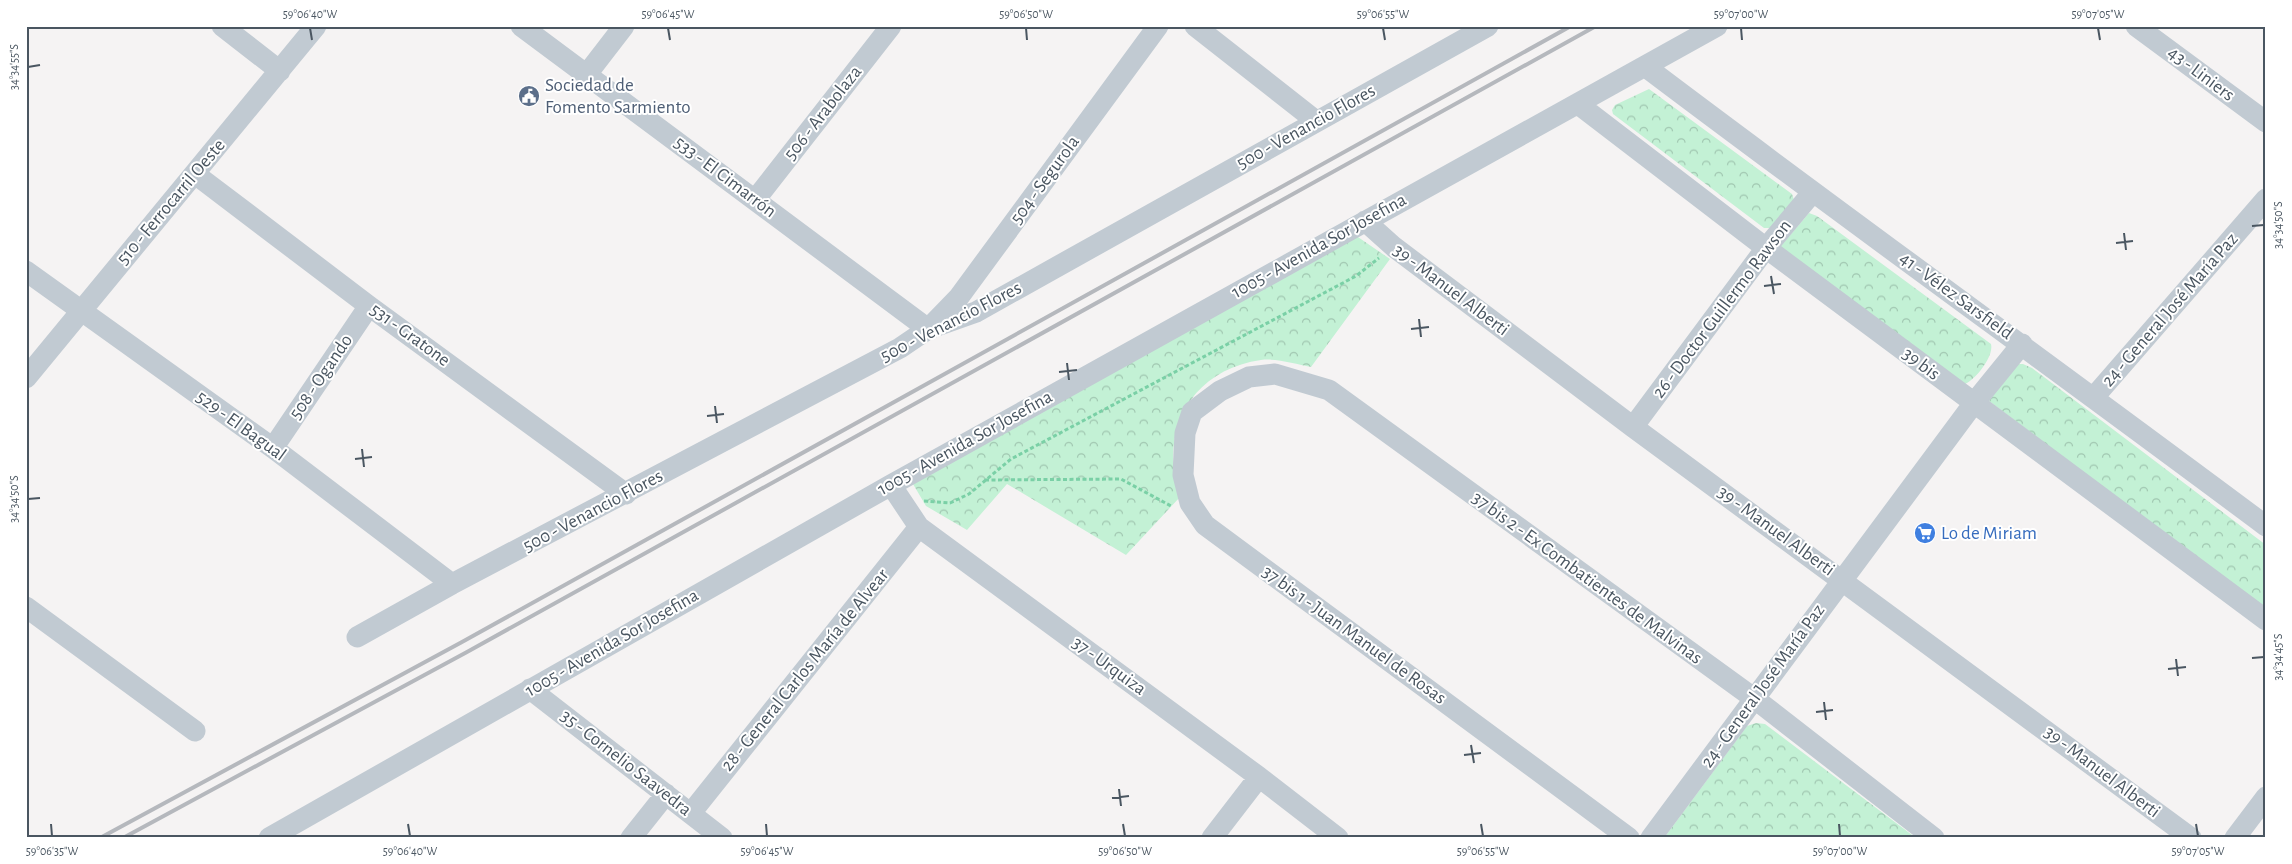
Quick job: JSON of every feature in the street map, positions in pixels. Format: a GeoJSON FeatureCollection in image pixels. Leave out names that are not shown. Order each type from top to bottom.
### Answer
{"type":"FeatureCollection","features":[{"type":"Feature","properties":{"kind":"street"},"geometry":{"type":"LineString","coordinates":[[222,26],[280,71]]}},
{"type":"Feature","properties":{"kind":"street","name":"510 - Ferrocarril Oeste"},"geometry":{"type":"LineString","coordinates":[[26,378],[316,26]]}},
{"type":"Feature","properties":{"kind":"street","name":"533 - El Cimarrón"},"geometry":{"type":"LineString","coordinates":[[522,26],[928,329]]}},
{"type":"Feature","properties":{"kind":"street"},"geometry":{"type":"LineString","coordinates":[[587,74],[624,26]]}},
{"type":"Feature","properties":{"kind":"street","name":"506 - Arabolaza"},"geometry":{"type":"LineString","coordinates":[[755,200],[890,26]]}},
{"type":"Feature","properties":{"kind":"street","name":"504 - Segurola"},"geometry":{"type":"LineString","coordinates":[[928,329],[959,296],[1158,26]]}},
{"type":"Feature","properties":{"kind":"street"},"geometry":{"type":"LineString","coordinates":[[1194,26],[1316,121]]}},
{"type":"Feature","properties":{"kind":"street","name":"500 - Venancio Flores"},"geometry":{"type":"LineString","coordinates":[[357,637],[452,584],[900,348],[928,329],[976,312],[1488,26]]}},
{"type":"Feature","properties":{"kind":"street","name":"1005 - Avenida Sor Josefina"},"geometry":{"type":"LineString","coordinates":[[268,838],[530,689],[895,492],[1365,221],[1718,26]]}},
{"type":"Feature","properties":{"kind":"street","name":"43 - Liniers"},"geometry":{"type":"LineString","coordinates":[[2136,26],[2266,122]]}},
{"type":"Feature","properties":{"kind":"street","name":"41 - Vélez Sarsfield"},"geometry":{"type":"LineString","coordinates":[[1646,66],[1812,193],[2022,344],[2266,526]]}},
{"type":"Feature","properties":{"kind":"street","name":"39 bis"},"geometry":{"type":"LineString","coordinates":[[1578,104],[1766,248],[2266,620]]}},
{"type":"Feature","properties":{"kind":"street","name":"531 - Gratone"},"geometry":{"type":"LineString","coordinates":[[195,174],[369,306],[626,494]]}},
{"type":"Feature","properties":{"kind":"street","name":"26 - Doctor Guillermo Rawson"},"geometry":{"type":"LineString","coordinates":[[1633,427],[1766,248],[1812,193]]}},
{"type":"Feature","properties":{"kind":"street","name":"24 - General José María Paz"},"geometry":{"type":"LineString","coordinates":[[2094,397],[2266,199]]}},
{"type":"Feature","properties":{"kind":"street","name":"39 - Manuel Alberti"},"geometry":{"type":"LineString","coordinates":[[1365,221],[1394,248],[1633,427],[1842,579],[2191,838]]}},
{"type":"Feature","properties":{"kind":"street","name":"529 - El Bagual"},"geometry":{"type":"LineString","coordinates":[[26,271],[273,448],[452,584]]}},
{"type":"Feature","properties":{"kind":"street","name":"508 - Ogando"},"geometry":{"type":"LineString","coordinates":[[273,448],[369,306]]}},
{"type":"Feature","properties":{"kind":"street","name":"24 - General José María Paz"},"geometry":{"type":"LineString","coordinates":[[1651,838],[1974,403],[2022,344]]}},
{"type":"Feature","properties":{"kind":"street","name":"37 bis 2 - Ex Combatientes de Malvinas"},"geometry":{"type":"LineString","coordinates":[[1220,391],[1249,377],[1275,374],[1330,390],[1755,699],[1934,838]]}},
{"type":"Feature","properties":{"kind":"street","name":"37 bis 1 - Juan Manuel de Rosas"},"geometry":{"type":"LineString","coordinates":[[1220,391],[1192,412],[1185,434],[1183,476],[1190,503],[1205,525],[1629,838]]}},
{"type":"Feature","properties":{"kind":"street","name":"37 - Urquiza"},"geometry":{"type":"LineString","coordinates":[[895,492],[919,526],[1259,776],[1338,838]]}},
{"type":"Feature","properties":{"kind":"street","name":"28 - General Carlos María de Alvear"},"geometry":{"type":"LineString","coordinates":[[691,813],[919,526]]}},
{"type":"Feature","properties":{"kind":"street"},"geometry":{"type":"LineString","coordinates":[[26,607],[195,731]]}},
{"type":"Feature","properties":{"kind":"street","name":"35 - Cornelio Saavedra"},"geometry":{"type":"LineString","coordinates":[[530,689],[722,838]]}},
{"type":"Feature","properties":{"kind":"street"},"geometry":{"type":"LineString","coordinates":[[1212,838],[1259,776]]}},
{"type":"Feature","properties":{"kind":"street"},"geometry":{"type":"LineString","coordinates":[[631,838],[666,794]]}},
{"type":"Feature","properties":{"kind":"street"},"geometry":{"type":"LineString","coordinates":[[2235,838],[2266,797]]}},
{"type":"Feature","properties":{"kind":"path"},"geometry":{"type":"LineString","coordinates":[[895,492],[950,503],[969,494],[1011,458],[1356,276],[1394,248]]}},
{"type":"Feature","properties":{"kind":"path"},"geometry":{"type":"LineString","coordinates":[[985,480],[1121,479],[1172,506]]}},
{"type":"Feature","properties":{"kind":"green space"},"geometry":{"type":"Polygon","coordinates":[[[1649,89],[1792,194],[1794,200],[1773,228],[1764,228],[1613,114],[1612,110],[1615,105],[1649,89]]]}},
{"type":"Feature","properties":{"kind":"green space"},"geometry":{"type":"Polygon","coordinates":[[[1809,213],[1817,216],[1991,344],[1990,355],[1987,361],[1974,377],[1965,384],[1780,247],[1809,213]]]}},
{"type":"Feature","properties":{"kind":"green space"},"geometry":{"type":"Polygon","coordinates":[[[1355,235],[1390,259],[1311,367],[1280,361],[1261,360],[1237,366],[1216,376],[1199,390],[1186,408],[1178,427],[1174,449],[1174,473],[1180,497],[1126,555],[1007,484],[967,530],[926,506],[913,484],[1355,235]]]}},
{"type":"Feature","properties":{"kind":"green space"},"geometry":{"type":"Polygon","coordinates":[[[2016,364],[2023,364],[2032,368],[2266,545],[2266,611],[1989,401],[2016,364]]]}},
{"type":"Feature","properties":{"kind":"green space"},"geometry":{"type":"Polygon","coordinates":[[[1756,723],[1765,724],[1916,838],[1664,838],[1747,726],[1756,723]]]}},
{"type":"Feature","properties":{"kind":"railway"},"geometry":{"type":"LineString","coordinates":[[100,838],[462,642],[1571,26]]}},
{"type":"Feature","properties":{"kind":"railway"},"geometry":{"type":"LineString","coordinates":[[123,838],[467,652],[1596,26]]}},
{"type":"Feature","properties":{"kind":"place","name":"Sociedad de Fomento Sarmiento"},"geometry":{"type":"Point","coordinates":[529,96]}},
{"type":"Feature","properties":{"kind":"place","name":"Lo de Miriam"},"geometry":{"type":"Point","coordinates":[1925,533]}}]}
